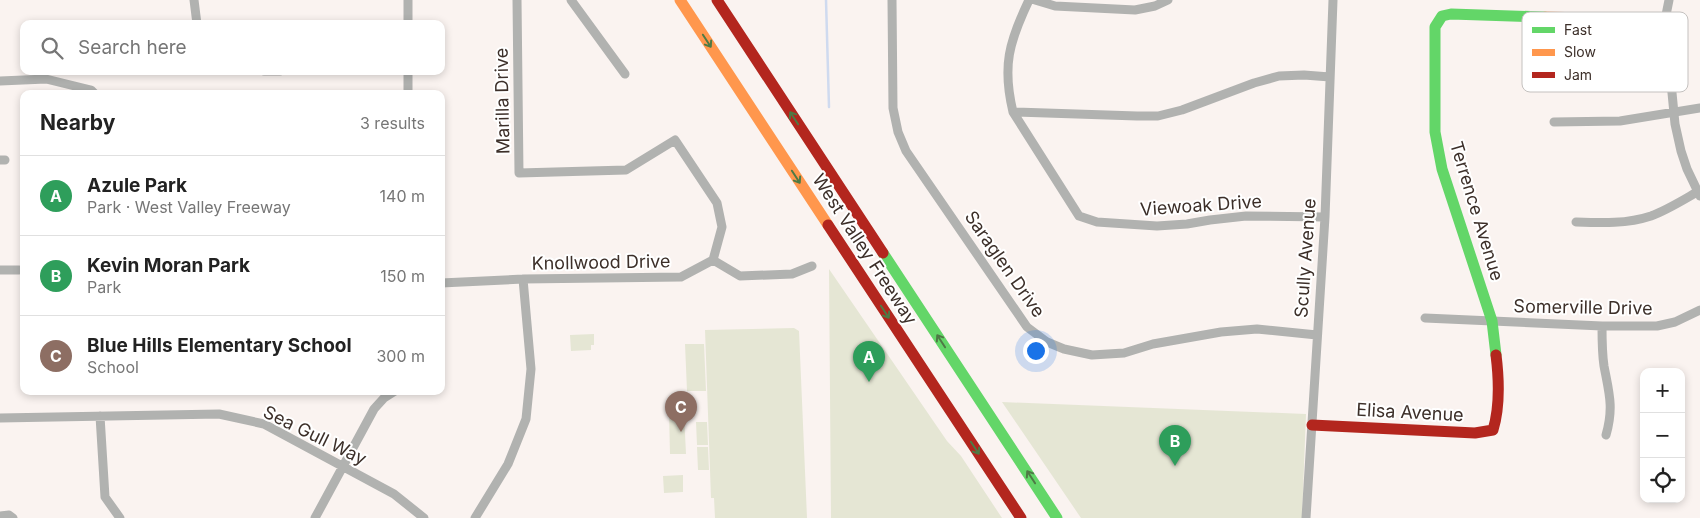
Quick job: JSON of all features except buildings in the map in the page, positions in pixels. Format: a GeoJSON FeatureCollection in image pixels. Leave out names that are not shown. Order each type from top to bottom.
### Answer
{"type":"FeatureCollection","features":[{"type":"Feature","properties":{"kind":"main road","name":"West Valley Freeway"},"geometry":{"type":"LineString","coordinates":[[680,0],[1020,518]]}},
{"type":"Feature","properties":{"kind":"main road","name":"West Valley Freeway"},"geometry":{"type":"LineString","coordinates":[[717,0],[1057,518]]}},
{"type":"Feature","properties":{"kind":"main road","name":"Terrence Avenue"},"geometry":{"type":"LineString","coordinates":[[1497,417],[1498,372],[1492,321],[1442,169],[1435,132],[1435,27],[1442,16],[1451,14],[1522,16]]}},
{"type":"Feature","properties":{"kind":"main road","name":"Elisa Avenue"},"geometry":{"type":"LineString","coordinates":[[1312,425],[1475,433],[1493,430],[1497,417]]}},
{"type":"Feature","properties":{"kind":"street"},"geometry":{"type":"LineString","coordinates":[[194,0],[196,20]]}},
{"type":"Feature","properties":{"kind":"street"},"geometry":{"type":"LineString","coordinates":[[408,0],[408,20]]}},
{"type":"Feature","properties":{"kind":"street","name":"Marilla Drive"},"geometry":{"type":"LineString","coordinates":[[517,0],[519,173],[626,170],[675,140],[717,203],[722,227],[713,260]]}},
{"type":"Feature","properties":{"kind":"street"},"geometry":{"type":"LineString","coordinates":[[571,0],[625,74]]}},
{"type":"Feature","properties":{"kind":"street","name":"Saraglen Drive"},"geometry":{"type":"LineString","coordinates":[[892,0],[893,108],[898,132],[906,151],[1027,327],[1047,342],[1064,350],[1092,355],[1124,353],[1154,344],[1221,332],[1257,329],[1317,335]]}},
{"type":"Feature","properties":{"kind":"street","name":"Viewoak Drive"},"geometry":{"type":"LineString","coordinates":[[1029,0],[1016,28],[1009,50],[1007,70],[1008,92],[1013,112],[1079,216],[1097,222],[1157,226],[1246,216],[1325,217]]}},
{"type":"Feature","properties":{"kind":"street"},"geometry":{"type":"LineString","coordinates":[[1035,0],[1055,6],[1135,10],[1155,6],[1168,0]]}},
{"type":"Feature","properties":{"kind":"street","name":"Scully Avenue"},"geometry":{"type":"LineString","coordinates":[[1306,518],[1325,217],[1333,0]]}},
{"type":"Feature","properties":{"kind":"street"},"geometry":{"type":"LineString","coordinates":[[408,75],[408,90]]}},
{"type":"Feature","properties":{"kind":"street"},"geometry":{"type":"LineString","coordinates":[[1013,112],[1158,116],[1182,110],[1254,83],[1279,76],[1330,76]]}},
{"type":"Feature","properties":{"kind":"street"},"geometry":{"type":"LineString","coordinates":[[0,81],[46,78],[91,90]]}},
{"type":"Feature","properties":{"kind":"street"},"geometry":{"type":"LineString","coordinates":[[1576,222],[1610,224],[1636,220],[1653,215],[1699,194],[1680,151],[1672,92]]}},
{"type":"Feature","properties":{"kind":"street"},"geometry":{"type":"LineString","coordinates":[[1554,122],[1620,121],[1700,108]]}},
{"type":"Feature","properties":{"kind":"street"},"geometry":{"type":"LineString","coordinates":[[713,260],[740,276],[792,274],[812,266]]}},
{"type":"Feature","properties":{"kind":"street","name":"Knollwood Drive"},"geometry":{"type":"LineString","coordinates":[[445,283],[523,279],[681,277],[713,260]]}},
{"type":"Feature","properties":{"kind":"street"},"geometry":{"type":"LineString","coordinates":[[0,270],[19,270]]}},
{"type":"Feature","properties":{"kind":"street"},"geometry":{"type":"LineString","coordinates":[[475,518],[508,464],[526,420],[531,369],[523,279]]}},
{"type":"Feature","properties":{"kind":"street","name":"Somerville Drive"},"geometry":{"type":"LineString","coordinates":[[1425,318],[1602,326],[1657,326],[1699,315]]}},
{"type":"Feature","properties":{"kind":"street"},"geometry":{"type":"LineString","coordinates":[[1602,326],[1604,364],[1611,401],[1610,423],[1606,435]]}},
{"type":"Feature","properties":{"kind":"street"},"geometry":{"type":"LineString","coordinates":[[315,518],[374,409],[389,395]]}},
{"type":"Feature","properties":{"kind":"street","name":"Sea Gull Way"},"geometry":{"type":"LineString","coordinates":[[0,418],[219,414],[264,424],[394,494],[424,518]]}},
{"type":"Feature","properties":{"kind":"street"},"geometry":{"type":"LineString","coordinates":[[100,416],[105,497],[120,518]]}},
{"type":"Feature","properties":{"kind":"street"},"geometry":{"type":"LineString","coordinates":[[0,516],[13,518]]}},
{"type":"Feature","properties":{"kind":"green space"},"geometry":{"type":"Polygon","coordinates":[[[829,269],[947,441],[961,456],[1002,518],[831,518],[829,269]]]}},
{"type":"Feature","properties":{"kind":"green space"},"geometry":{"type":"Polygon","coordinates":[[[794,328],[799,331],[807,518],[715,518],[714,498],[711,498],[705,330],[794,328]]]}},
{"type":"Feature","properties":{"kind":"green space"},"geometry":{"type":"Polygon","coordinates":[[[594,334],[594,345],[591,345],[591,350],[571,351],[570,335],[594,334]]]}},
{"type":"Feature","properties":{"kind":"green space"},"geometry":{"type":"Polygon","coordinates":[[[685,344],[704,344],[706,391],[687,391],[685,344]]]}},
{"type":"Feature","properties":{"kind":"green space"},"geometry":{"type":"Polygon","coordinates":[[[1002,402],[1306,414],[1302,518],[1081,518],[1002,402]]]}},
{"type":"Feature","properties":{"kind":"green space"},"geometry":{"type":"Polygon","coordinates":[[[669,413],[684,413],[686,454],[670,454],[669,413]]]}},
{"type":"Feature","properties":{"kind":"green space"},"geometry":{"type":"Polygon","coordinates":[[[696,422],[707,422],[708,445],[697,445],[696,422]]]}},
{"type":"Feature","properties":{"kind":"green space"},"geometry":{"type":"Polygon","coordinates":[[[697,447],[708,447],[709,470],[698,470],[697,447]]]}},
{"type":"Feature","properties":{"kind":"green space"},"geometry":{"type":"Polygon","coordinates":[[[683,475],[683,492],[664,493],[663,476],[683,475]]]}},
{"type":"Feature","properties":{"kind":"waterway"},"geometry":{"type":"LineString","coordinates":[[826,0],[829,107]]}},
{"type":"Feature","properties":{"kind":"traffic: fast"},"geometry":{"type":"LineString","coordinates":[[1496,355],[1492,321],[1442,169],[1435,132],[1435,27],[1442,16],[1451,14],[1522,16]]}},
{"type":"Feature","properties":{"kind":"traffic: fast"},"geometry":{"type":"LineString","coordinates":[[883,253],[1057,518]]}},
{"type":"Feature","properties":{"kind":"traffic: slow"},"geometry":{"type":"LineString","coordinates":[[680,0],[828,225]]}},
{"type":"Feature","properties":{"kind":"traffic: jam"},"geometry":{"type":"LineString","coordinates":[[717,0],[883,253]]}},
{"type":"Feature","properties":{"kind":"traffic: jam"},"geometry":{"type":"LineString","coordinates":[[828,225],[1021,518]]}},
{"type":"Feature","properties":{"kind":"traffic: jam"},"geometry":{"type":"LineString","coordinates":[[1312,425],[1475,433],[1493,430],[1497,412],[1498,393],[1496,355]]}},
{"type":"Feature","properties":{"kind":"place","name":"Azule Park"},"geometry":{"type":"Point","coordinates":[869,382]}},
{"type":"Feature","properties":{"kind":"place","name":"Blue Hills Elementary School"},"geometry":{"type":"Point","coordinates":[681,432]}},
{"type":"Feature","properties":{"kind":"place","name":"Kevin Moran Park"},"geometry":{"type":"Point","coordinates":[1175,466]}}]}
